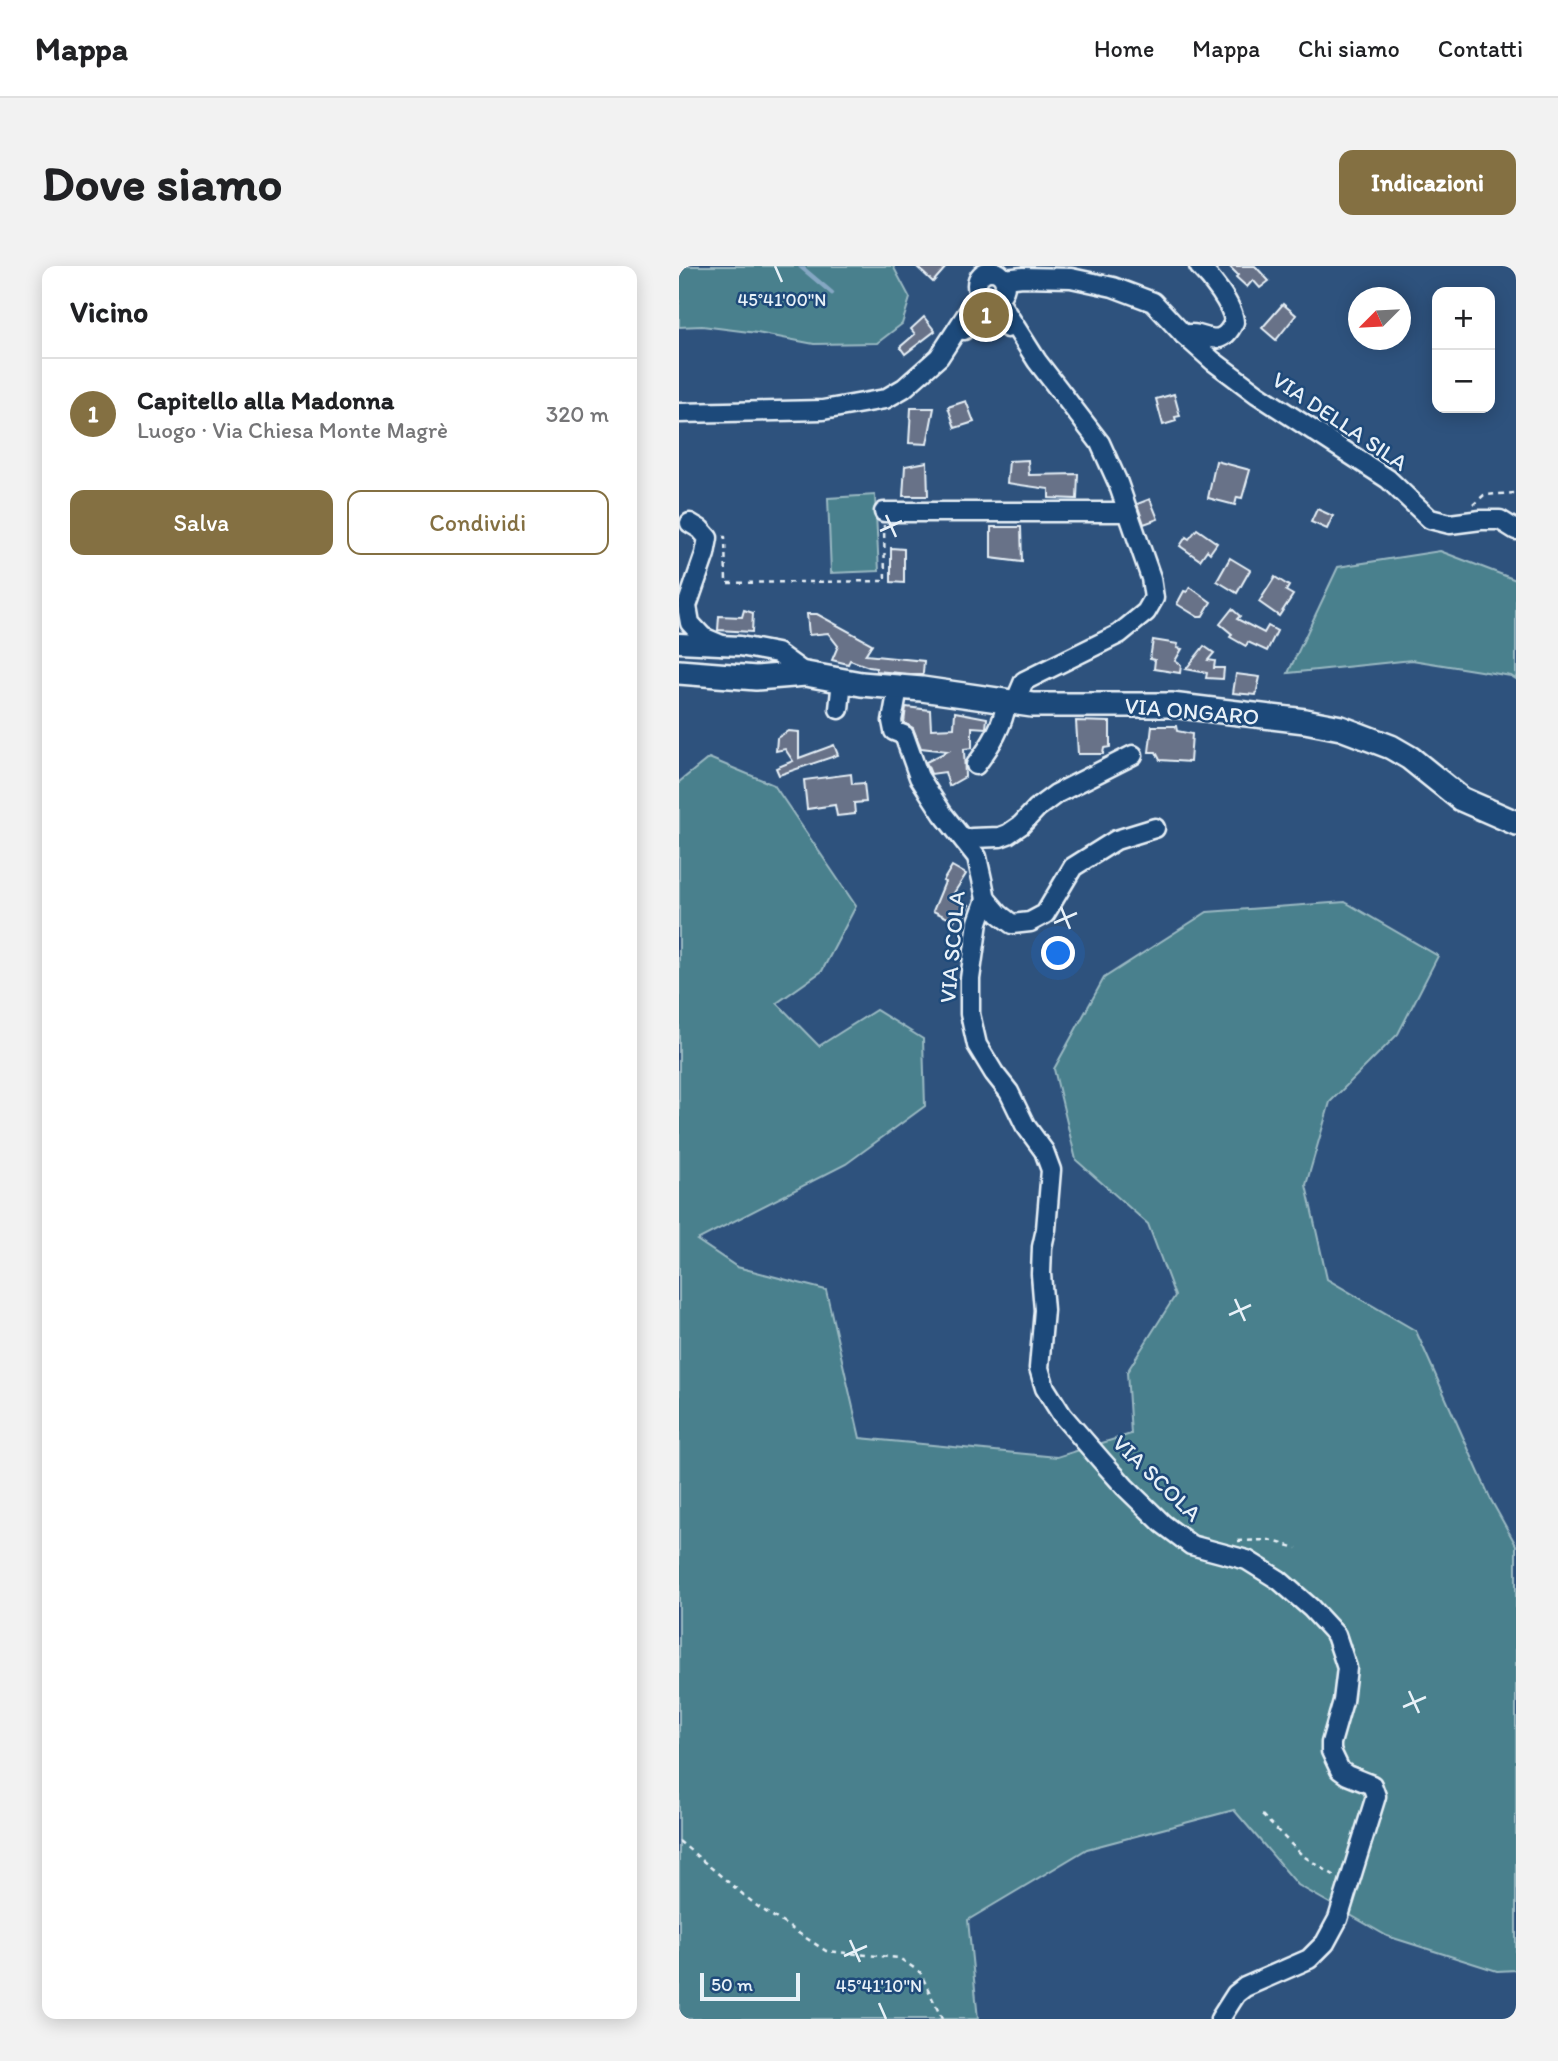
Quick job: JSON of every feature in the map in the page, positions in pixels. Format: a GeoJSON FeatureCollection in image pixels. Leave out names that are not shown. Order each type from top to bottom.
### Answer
{"type":"FeatureCollection","features":[{"type":"Feature","properties":{"kind":"main road","name":"VIA ONGARO"},"geometry":{"type":"LineString","coordinates":[[679,672],[756,678],[806,674],[1032,705],[1171,705],[1305,721],[1341,728],[1391,747],[1410,758],[1461,799],[1516,824]]}},
{"type":"Feature","properties":{"kind":"street"},"geometry":{"type":"LineString","coordinates":[[1184,335],[1190,333],[1213,339],[1229,331],[1234,322],[1227,304],[1210,277],[1199,266]]}},
{"type":"Feature","properties":{"kind":"street"},"geometry":{"type":"LineString","coordinates":[[679,413],[823,410],[885,399],[904,388],[939,357],[988,296],[1005,290],[993,272],[983,272],[977,285],[988,296],[1011,322],[1037,361],[1100,443],[1118,483],[1151,578],[1154,598],[1146,612],[1119,634],[1024,681],[1011,701],[993,741],[976,765]]}},
{"type":"Feature","properties":{"kind":"street","name":"VIA DELLA SILA"},"geometry":{"type":"LineString","coordinates":[[993,272],[1023,277],[1071,278],[1113,287],[1153,302],[1213,361],[1257,394],[1388,479],[1430,519],[1450,524],[1500,520],[1516,530]]}},
{"type":"Feature","properties":{"kind":"street"},"geometry":{"type":"LineString","coordinates":[[957,342],[973,317],[983,313],[989,313],[1007,328],[1017,318],[1007,299],[1009,290],[1020,286],[1023,277]]}},
{"type":"Feature","properties":{"kind":"street"},"geometry":{"type":"LineString","coordinates":[[884,512],[1128,512]]}},
{"type":"Feature","properties":{"kind":"street"},"geometry":{"type":"LineString","coordinates":[[690,523],[708,538],[687,606],[690,623],[703,637],[722,645]]}},
{"type":"Feature","properties":{"kind":"street"},"geometry":{"type":"LineString","coordinates":[[679,643],[740,646],[777,653],[806,674]]}},
{"type":"Feature","properties":{"kind":"street"},"geometry":{"type":"LineString","coordinates":[[839,709],[842,680]]}},
{"type":"Feature","properties":{"kind":"street","name":"VIA SCOLA"},"geometry":{"type":"LineString","coordinates":[[898,688],[892,722],[894,731],[904,735],[919,777],[943,814],[977,857],[986,899],[978,922],[969,979],[970,1014],[977,1045],[1009,1092],[1025,1125],[1044,1151],[1051,1170],[1041,1274],[1044,1334],[1039,1368],[1045,1388],[1062,1415],[1101,1460],[1163,1524],[1191,1545],[1247,1560],[1279,1580],[1311,1608],[1336,1635],[1347,1668],[1343,1701],[1331,1751],[1340,1770],[1372,1785],[1375,1796],[1338,1919],[1325,1943],[1309,1959],[1245,1987],[1236,1994],[1220,2019]]}},
{"type":"Feature","properties":{"kind":"street"},"geometry":{"type":"LineString","coordinates":[[964,840],[1008,834],[1056,794],[1133,755]]}},
{"type":"Feature","properties":{"kind":"street"},"geometry":{"type":"LineString","coordinates":[[986,899],[1012,924],[1030,922],[1045,914],[1073,867],[1116,840],[1155,828]]}},
{"type":"Feature","properties":{"kind":"path"},"geometry":{"type":"LineString","coordinates":[[708,538],[725,537],[726,583],[885,581],[884,512]]}},
{"type":"Feature","properties":{"kind":"path"},"geometry":{"type":"LineString","coordinates":[[1262,1815],[1303,1856],[1349,1884]]}},
{"type":"Feature","properties":{"kind":"path"},"geometry":{"type":"LineString","coordinates":[[679,1840],[757,1906],[826,1951],[899,1958],[920,1972],[942,2019]]}},
{"type":"Feature","properties":{"kind":"green space"},"geometry":{"type":"Polygon","coordinates":[[[679,266],[893,266],[910,298],[902,324],[877,343],[814,344],[702,326],[679,327],[679,266]]]}},
{"type":"Feature","properties":{"kind":"green space"},"geometry":{"type":"Polygon","coordinates":[[[875,495],[879,571],[831,573],[828,498],[875,495]]]}},
{"type":"Feature","properties":{"kind":"green space"},"geometry":{"type":"Polygon","coordinates":[[[1440,551],[1516,580],[1516,679],[1412,660],[1288,673],[1338,567],[1440,551]]]}},
{"type":"Feature","properties":{"kind":"green space"},"geometry":{"type":"Polygon","coordinates":[[[709,758],[774,785],[856,906],[822,971],[777,1003],[819,1046],[876,1010],[923,1039],[925,1106],[846,1164],[697,1240],[737,1267],[826,1290],[860,1438],[1057,1457],[1131,1434],[1127,1372],[1175,1296],[1148,1224],[1076,1160],[1054,1069],[1104,978],[1207,912],[1345,902],[1438,956],[1398,1034],[1330,1102],[1306,1185],[1327,1279],[1416,1331],[1491,1500],[1516,1545],[1516,1970],[1497,1971],[1387,1936],[1298,1885],[1234,1810],[1087,1849],[968,1920],[978,2019],[679,2019],[679,782],[709,758]]]}},
{"type":"Feature","properties":{"kind":"building"},"geometry":{"type":"Polygon","coordinates":[[[916,266],[947,266],[933,282],[916,266]]]}},
{"type":"Feature","properties":{"kind":"building"},"geometry":{"type":"Polygon","coordinates":[[[1229,266],[1255,266],[1269,281],[1260,288],[1253,280],[1247,287],[1229,266]]]}},
{"type":"Feature","properties":{"kind":"building"},"geometry":{"type":"Polygon","coordinates":[[[1283,304],[1296,315],[1276,340],[1262,328],[1283,304]]]}},
{"type":"Feature","properties":{"kind":"building"},"geometry":{"type":"Polygon","coordinates":[[[924,317],[935,331],[905,354],[900,347],[915,334],[911,329],[924,317]]]}},
{"type":"Feature","properties":{"kind":"building"},"geometry":{"type":"Polygon","coordinates":[[[1174,394],[1180,416],[1175,417],[1176,421],[1163,425],[1156,399],[1174,394]]]}},
{"type":"Feature","properties":{"kind":"building"},"geometry":{"type":"Polygon","coordinates":[[[966,401],[974,422],[955,428],[948,407],[966,401]]]}},
{"type":"Feature","properties":{"kind":"building"},"geometry":{"type":"Polygon","coordinates":[[[911,408],[934,408],[927,444],[909,443],[911,408]]]}},
{"type":"Feature","properties":{"kind":"building"},"geometry":{"type":"Polygon","coordinates":[[[1028,460],[1029,475],[1078,474],[1077,499],[1049,498],[1049,489],[1007,483],[1009,461],[1028,460]]]}},
{"type":"Feature","properties":{"kind":"building"},"geometry":{"type":"Polygon","coordinates":[[[1216,461],[1250,470],[1242,498],[1237,497],[1235,505],[1208,498],[1216,461]]]}},
{"type":"Feature","properties":{"kind":"building"},"geometry":{"type":"Polygon","coordinates":[[[927,462],[928,496],[903,496],[905,466],[927,462]]]}},
{"type":"Feature","properties":{"kind":"building"},"geometry":{"type":"Polygon","coordinates":[[[1150,499],[1158,519],[1144,524],[1137,504],[1150,499]]]}},
{"type":"Feature","properties":{"kind":"building"},"geometry":{"type":"Polygon","coordinates":[[[1317,509],[1333,516],[1327,529],[1311,522],[1317,509]]]}},
{"type":"Feature","properties":{"kind":"building"},"geometry":{"type":"Polygon","coordinates":[[[991,527],[1021,527],[1022,562],[991,558],[991,527]]]}},
{"type":"Feature","properties":{"kind":"building"},"geometry":{"type":"Polygon","coordinates":[[[1197,529],[1217,543],[1210,553],[1207,550],[1200,560],[1180,546],[1186,537],[1189,539],[1197,529]]]}},
{"type":"Feature","properties":{"kind":"building"},"geometry":{"type":"Polygon","coordinates":[[[891,548],[904,549],[904,583],[891,582],[891,548]]]}},
{"type":"Feature","properties":{"kind":"building"},"geometry":{"type":"Polygon","coordinates":[[[1230,558],[1250,570],[1237,593],[1217,581],[1230,558]]]}},
{"type":"Feature","properties":{"kind":"building"},"geometry":{"type":"Polygon","coordinates":[[[1275,577],[1289,586],[1286,591],[1293,595],[1279,616],[1259,602],[1275,577]]]}},
{"type":"Feature","properties":{"kind":"building"},"geometry":{"type":"Polygon","coordinates":[[[1190,587],[1211,602],[1202,617],[1177,604],[1184,591],[1187,592],[1190,587]]]}},
{"type":"Feature","properties":{"kind":"building"},"geometry":{"type":"Polygon","coordinates":[[[1232,609],[1240,616],[1237,619],[1264,633],[1268,626],[1277,631],[1267,651],[1248,642],[1246,646],[1230,637],[1232,634],[1220,624],[1232,609]]]}},
{"type":"Feature","properties":{"kind":"building"},"geometry":{"type":"Polygon","coordinates":[[[744,610],[753,613],[752,632],[718,630],[719,616],[742,617],[744,610]]]}},
{"type":"Feature","properties":{"kind":"building"},"geometry":{"type":"Polygon","coordinates":[[[807,614],[817,614],[872,644],[865,655],[924,661],[922,675],[876,671],[876,668],[850,660],[848,664],[832,660],[838,646],[828,633],[809,635],[807,614]]]}},
{"type":"Feature","properties":{"kind":"building"},"geometry":{"type":"Polygon","coordinates":[[[1153,640],[1178,644],[1177,648],[1182,649],[1175,661],[1181,665],[1180,673],[1154,669],[1155,660],[1150,659],[1153,640]]]}},
{"type":"Feature","properties":{"kind":"building"},"geometry":{"type":"Polygon","coordinates":[[[1204,646],[1214,653],[1208,660],[1215,661],[1214,668],[1224,668],[1223,679],[1206,678],[1207,673],[1186,669],[1204,646]]]}},
{"type":"Feature","properties":{"kind":"building"},"geometry":{"type":"Polygon","coordinates":[[[1236,674],[1260,677],[1256,695],[1233,693],[1236,674]]]}},
{"type":"Feature","properties":{"kind":"building"},"geometry":{"type":"Polygon","coordinates":[[[906,707],[930,710],[931,729],[954,728],[955,712],[987,718],[986,728],[972,727],[972,748],[964,749],[965,777],[949,786],[945,772],[931,774],[926,762],[948,751],[921,748],[913,728],[904,723],[906,707]]]}},
{"type":"Feature","properties":{"kind":"building"},"geometry":{"type":"Polygon","coordinates":[[[1076,721],[1110,722],[1110,747],[1104,748],[1103,754],[1078,754],[1076,721]]]}},
{"type":"Feature","properties":{"kind":"building"},"geometry":{"type":"Polygon","coordinates":[[[1152,726],[1176,726],[1177,731],[1192,734],[1190,762],[1160,760],[1156,752],[1149,752],[1152,726]]]}},
{"type":"Feature","properties":{"kind":"building"},"geometry":{"type":"Polygon","coordinates":[[[788,731],[799,732],[799,758],[834,745],[838,755],[779,775],[776,768],[793,761],[785,749],[776,751],[777,738],[788,731]]]}},
{"type":"Feature","properties":{"kind":"building"},"geometry":{"type":"Polygon","coordinates":[[[851,774],[852,784],[864,783],[866,802],[854,803],[855,814],[837,816],[835,805],[807,809],[804,780],[851,774]]]}},
{"type":"Feature","properties":{"kind":"building"},"geometry":{"type":"Polygon","coordinates":[[[952,866],[966,874],[952,896],[969,905],[964,916],[958,913],[954,921],[933,911],[945,882],[943,881],[952,866]]]}},
{"type":"Feature","properties":{"kind":"waterway"},"geometry":{"type":"LineString","coordinates":[[800,266],[832,293]]}},
{"type":"Feature","properties":{"kind":"place","name":"Capitello alla Madonna"},"geometry":{"type":"Point","coordinates":[986,315]}}]}
